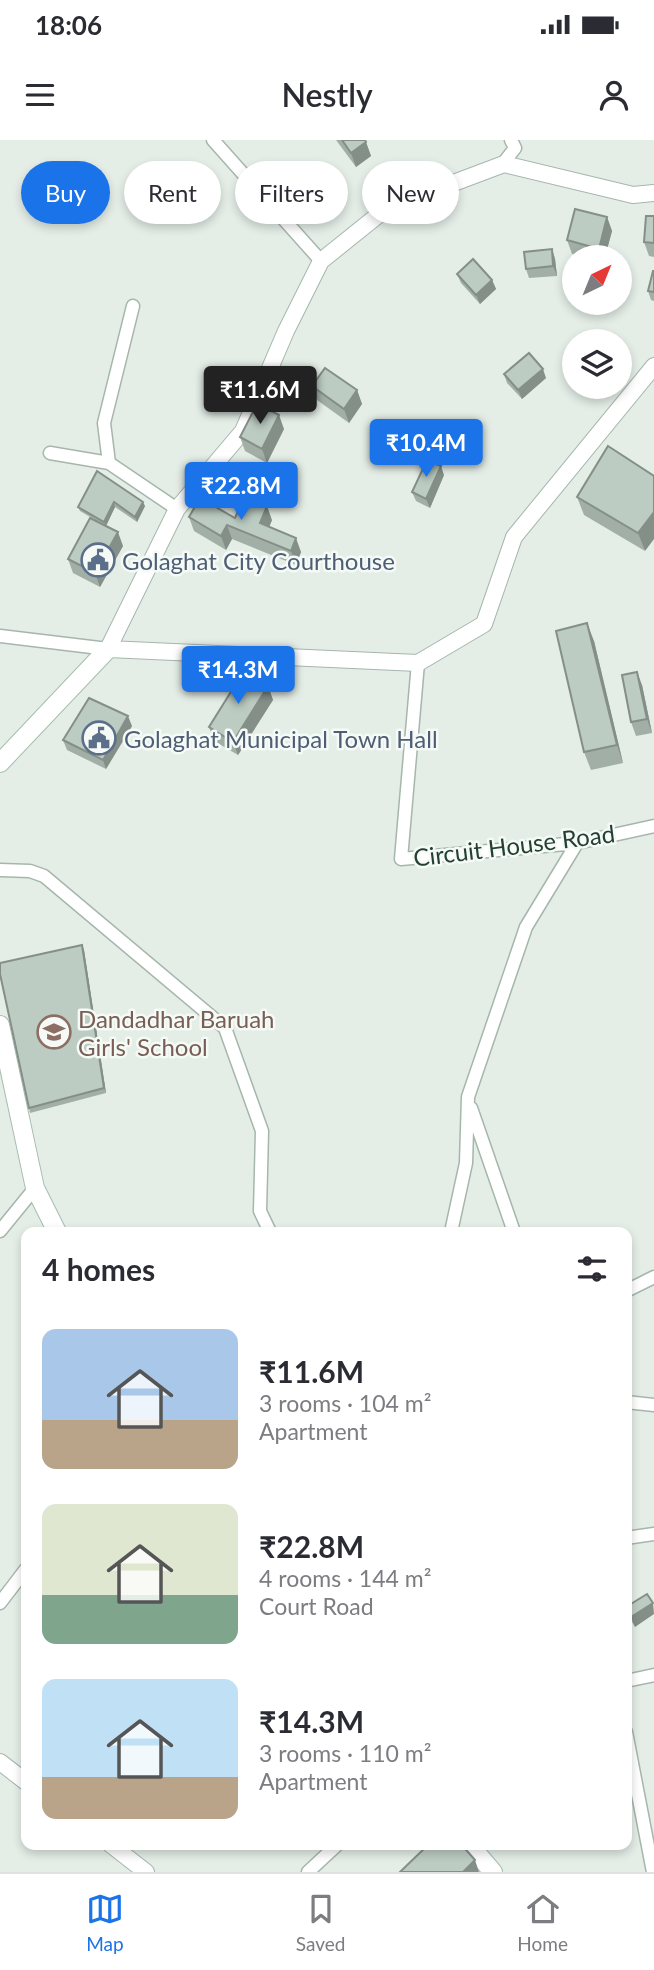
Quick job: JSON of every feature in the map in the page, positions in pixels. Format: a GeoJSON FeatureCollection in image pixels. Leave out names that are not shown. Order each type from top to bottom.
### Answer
{"type":"FeatureCollection","features":[{"type":"Feature","properties":{"kind":"main road"},"geometry":{"type":"LineString","coordinates":[[0,763],[108,649]]}},
{"type":"Feature","properties":{"kind":"main road"},"geometry":{"type":"LineString","coordinates":[[0,1025],[35,1188],[54,1227]]}},
{"type":"Feature","properties":{"kind":"main road"},"geometry":{"type":"LineString","coordinates":[[474,1850],[493,1872]]}},
{"type":"Feature","properties":{"kind":"street"},"geometry":{"type":"LineString","coordinates":[[213,140],[321,261]]}},
{"type":"Feature","properties":{"kind":"street"},"geometry":{"type":"LineString","coordinates":[[108,649],[177,509],[243,431],[286,331],[321,261],[387,208],[502,165],[515,148],[511,140]]}},
{"type":"Feature","properties":{"kind":"street"},"geometry":{"type":"LineString","coordinates":[[502,165],[633,195],[654,193]]}},
{"type":"Feature","properties":{"kind":"street"},"geometry":{"type":"LineString","coordinates":[[109,463],[104,423],[133,306]]}},
{"type":"Feature","properties":{"kind":"street"},"geometry":{"type":"LineString","coordinates":[[0,636],[108,649],[418,663],[484,624],[514,537],[654,366]]}},
{"type":"Feature","properties":{"kind":"street"},"geometry":{"type":"LineString","coordinates":[[50,453],[109,463],[177,509]]}},
{"type":"Feature","properties":{"kind":"street","name":"Circuit House Road"},"geometry":{"type":"LineString","coordinates":[[418,663],[401,859],[576,843],[654,826]]}},
{"type":"Feature","properties":{"kind":"street"},"geometry":{"type":"LineString","coordinates":[[452,1227],[466,1163],[468,1097],[526,927],[576,843]]}},
{"type":"Feature","properties":{"kind":"street"},"geometry":{"type":"LineString","coordinates":[[0,870],[30,871],[44,876],[225,1028],[262,1131],[260,1211],[268,1227]]}},
{"type":"Feature","properties":{"kind":"street"},"geometry":{"type":"LineString","coordinates":[[468,1097],[487,1160],[512,1227]]}},
{"type":"Feature","properties":{"kind":"street"},"geometry":{"type":"LineString","coordinates":[[0,1231],[35,1188]]}},
{"type":"Feature","properties":{"kind":"street"},"geometry":{"type":"LineString","coordinates":[[632,1288],[654,1277]]}},
{"type":"Feature","properties":{"kind":"street"},"geometry":{"type":"LineString","coordinates":[[632,1403],[654,1405]]}},
{"type":"Feature","properties":{"kind":"street"},"geometry":{"type":"LineString","coordinates":[[632,1537],[654,1534]]}},
{"type":"Feature","properties":{"kind":"street"},"geometry":{"type":"LineString","coordinates":[[0,1603],[21,1576]]}},
{"type":"Feature","properties":{"kind":"street"},"geometry":{"type":"LineString","coordinates":[[632,1680],[654,1675]]}},
{"type":"Feature","properties":{"kind":"street"},"geometry":{"type":"LineString","coordinates":[[0,1762],[21,1778]]}},
{"type":"Feature","properties":{"kind":"street"},"geometry":{"type":"LineString","coordinates":[[632,1763],[653,1872]]}},
{"type":"Feature","properties":{"kind":"street"},"geometry":{"type":"LineString","coordinates":[[118,1850],[146,1872]]}},
{"type":"Feature","properties":{"kind":"street"},"geometry":{"type":"LineString","coordinates":[[308,1872],[332,1850]]}},
{"type":"Feature","properties":{"kind":"building"},"geometry":{"type":"Polygon","coordinates":[[[342,140],[365,140],[366,142],[351,153],[342,140]]]}},
{"type":"Feature","properties":{"kind":"building"},"geometry":{"type":"Polygon","coordinates":[[[575,209],[607,217],[600,245],[585,245],[567,240],[575,209]]]}},
{"type":"Feature","properties":{"kind":"building"},"geometry":{"type":"Polygon","coordinates":[[[646,216],[654,216],[654,243],[644,242],[646,216]]]}},
{"type":"Feature","properties":{"kind":"building"},"geometry":{"type":"Polygon","coordinates":[[[552,249],[553,266],[526,269],[524,252],[552,249]]]}},
{"type":"Feature","properties":{"kind":"building"},"geometry":{"type":"Polygon","coordinates":[[[473,259],[492,280],[476,295],[457,274],[473,259]]]}},
{"type":"Feature","properties":{"kind":"building"},"geometry":{"type":"Polygon","coordinates":[[[654,271],[654,292],[648,291],[654,271]]]}},
{"type":"Feature","properties":{"kind":"building"},"geometry":{"type":"Polygon","coordinates":[[[529,353],[543,369],[518,390],[504,374],[529,353]]]}},
{"type":"Feature","properties":{"kind":"building"},"geometry":{"type":"Polygon","coordinates":[[[325,368],[357,390],[344,409],[312,386],[325,368]]]}},
{"type":"Feature","properties":{"kind":"building"},"geometry":{"type":"Polygon","coordinates":[[[257,404],[279,415],[262,449],[240,437],[257,404]]]}},
{"type":"Feature","properties":{"kind":"building"},"geometry":{"type":"Polygon","coordinates":[[[608,446],[654,476],[654,512],[638,533],[577,497],[608,446]]]}},
{"type":"Feature","properties":{"kind":"building"},"geometry":{"type":"Polygon","coordinates":[[[427,460],[441,466],[426,499],[412,492],[427,460]]]}},
{"type":"Feature","properties":{"kind":"building"},"geometry":{"type":"Polygon","coordinates":[[[97,471],[143,502],[135,517],[114,502],[104,522],[78,507],[97,471]]]}},
{"type":"Feature","properties":{"kind":"building"},"geometry":{"type":"Polygon","coordinates":[[[244,497],[267,506],[260,523],[296,538],[291,551],[227,525],[221,536],[189,517],[200,498],[235,518],[244,497]]]}},
{"type":"Feature","properties":{"kind":"building"},"geometry":{"type":"Polygon","coordinates":[[[90,518],[118,532],[95,573],[68,559],[90,518]]]}},
{"type":"Feature","properties":{"kind":"building"},"geometry":{"type":"Polygon","coordinates":[[[587,623],[617,745],[584,752],[556,631],[587,623]]]}},
{"type":"Feature","properties":{"kind":"building"},"geometry":{"type":"Polygon","coordinates":[[[244,671],[268,686],[233,742],[209,727],[244,671]]]}},
{"type":"Feature","properties":{"kind":"building"},"geometry":{"type":"Polygon","coordinates":[[[637,672],[647,719],[631,722],[622,675],[637,672]]]}},
{"type":"Feature","properties":{"kind":"building","name":"Golaghat Municipal Town Hall"},"geometry":{"type":"Polygon","coordinates":[[[89,698],[128,716],[103,760],[63,740],[89,698]]]}},
{"type":"Feature","properties":{"kind":"building","name":"Dandadhar Baruah Girls' School"},"geometry":{"type":"Polygon","coordinates":[[[82,945],[104,1088],[29,1108],[0,974],[0,963],[82,945]]]}},
{"type":"Feature","properties":{"kind":"building"},"geometry":{"type":"Polygon","coordinates":[[[647,1594],[653,1603],[632,1616],[632,1603],[647,1594]]]}},
{"type":"Feature","properties":{"kind":"building"},"geometry":{"type":"Polygon","coordinates":[[[423,1850],[466,1850],[475,1860],[463,1872],[400,1872],[423,1850]]]}},
{"type":"Feature","properties":{"kind":"place","name":"Golaghat City Courthouse"},"geometry":{"type":"Point","coordinates":[98,560]}},
{"type":"Feature","properties":{"kind":"place","name":"Golaghat Municipal Town Hall"},"geometry":{"type":"Point","coordinates":[99,738]}},
{"type":"Feature","properties":{"kind":"place","name":"Dandadhar Baruah Girls' School"},"geometry":{"type":"Point","coordinates":[54,1032]}}]}
